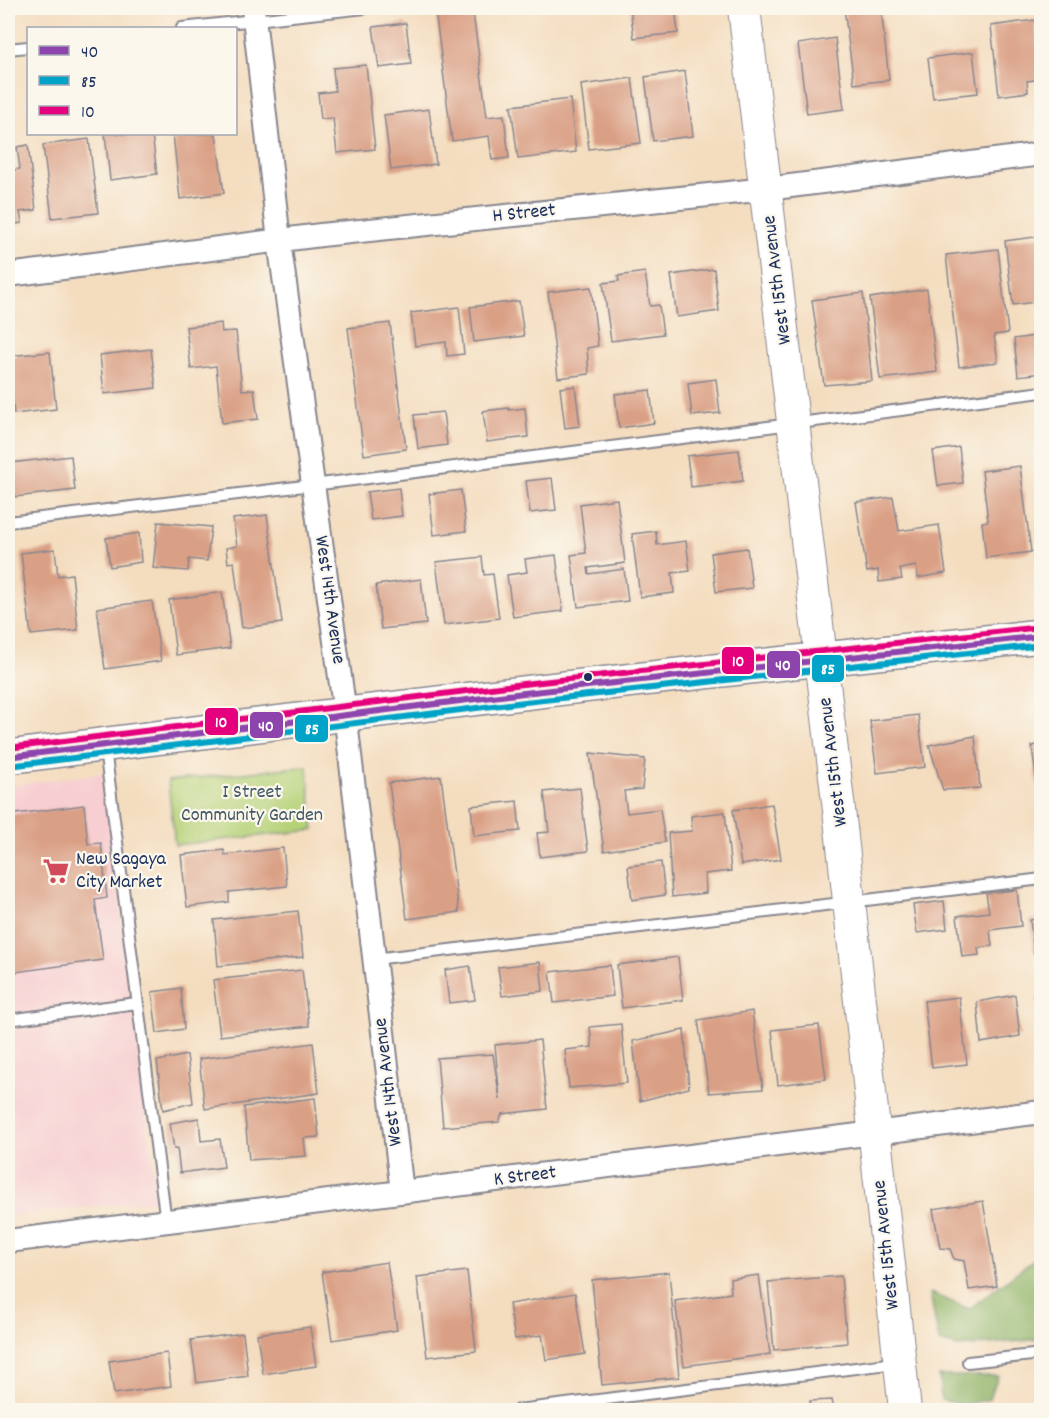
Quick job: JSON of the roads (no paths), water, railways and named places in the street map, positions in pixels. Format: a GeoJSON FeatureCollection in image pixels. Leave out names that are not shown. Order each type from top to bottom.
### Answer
{"type":"FeatureCollection","features":[{"type":"Feature","properties":{"kind":"main road","name":"West 15th Avenue"},"geometry":{"type":"LineString","coordinates":[[744,8],[822,658],[905,1410]]}},
{"type":"Feature","properties":{"kind":"main road"},"geometry":{"type":"LineString","coordinates":[[8,758],[345,714],[822,658],[1041,636]]}},
{"type":"Feature","properties":{"kind":"street","name":"West 14th Avenue"},"geometry":{"type":"LineString","coordinates":[[254,14],[279,241],[345,714],[402,1192]]}},
{"type":"Feature","properties":{"kind":"street","name":"H Street"},"geometry":{"type":"LineString","coordinates":[[8,275],[321,235],[767,189],[1041,154]]}},
{"type":"Feature","properties":{"kind":"street","name":"K Street"},"geometry":{"type":"LineString","coordinates":[[8,1241],[876,1135],[1041,1112]]}},
{"type":"Feature","properties":{"kind":"lane"},"geometry":{"type":"LineString","coordinates":[[187,27],[254,14],[365,8]]}},
{"type":"Feature","properties":{"kind":"lane"},"geometry":{"type":"LineString","coordinates":[[8,50],[27,47]]}},
{"type":"Feature","properties":{"kind":"lane"},"geometry":{"type":"LineString","coordinates":[[8,522],[795,425],[1041,392]]}},
{"type":"Feature","properties":{"kind":"lane"},"geometry":{"type":"LineString","coordinates":[[104,745],[166,1222]]}},
{"type":"Feature","properties":{"kind":"lane"},"geometry":{"type":"LineString","coordinates":[[374,959],[1041,879]]}},
{"type":"Feature","properties":{"kind":"lane"},"geometry":{"type":"LineString","coordinates":[[8,1020],[137,1003]]}},
{"type":"Feature","properties":{"kind":"lane"},"geometry":{"type":"LineString","coordinates":[[968,1362],[1041,1354]]}},
{"type":"Feature","properties":{"kind":"lane"},"geometry":{"type":"LineString","coordinates":[[518,1410],[900,1363]]}},
{"type":"Feature","properties":{"kind":"place","name":"New Sagaya City Market"},"geometry":{"type":"Point","coordinates":[56,871]}},
{"type":"Feature","properties":{"kind":"park label","name":"I Street Community Garden"},"geometry":{"type":"Point","coordinates":[252,804]}}]}
